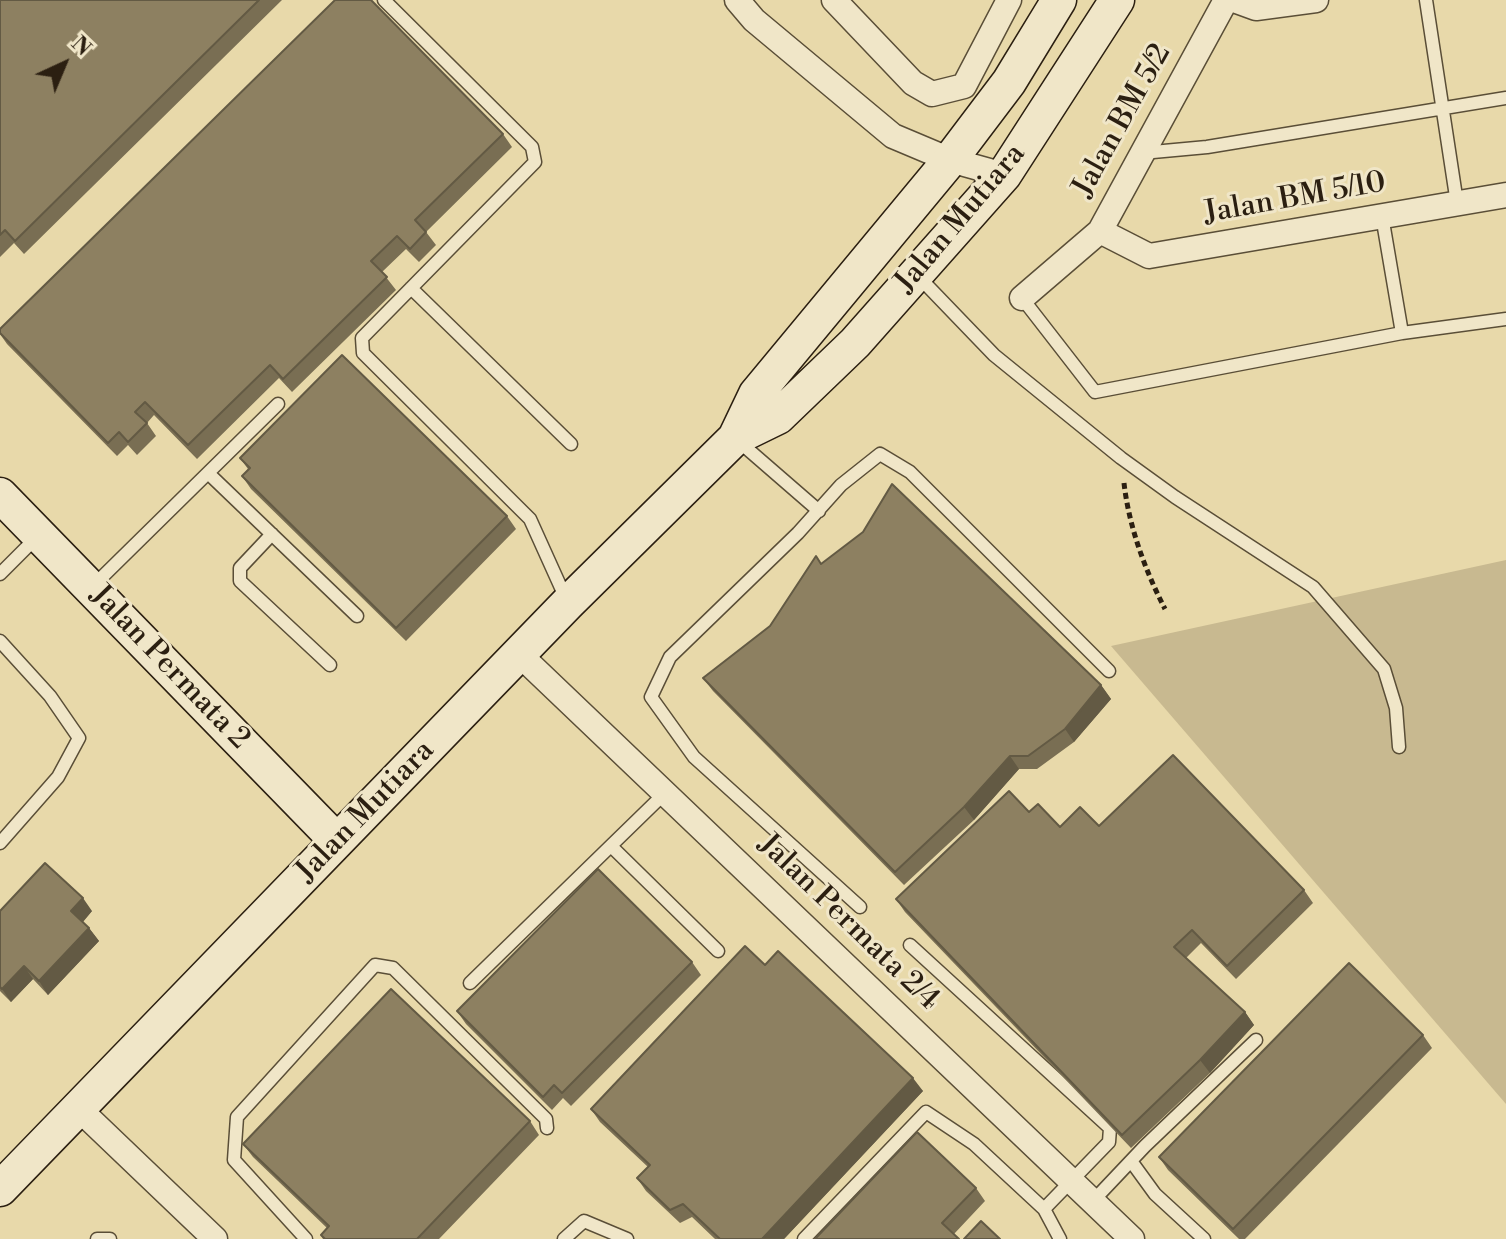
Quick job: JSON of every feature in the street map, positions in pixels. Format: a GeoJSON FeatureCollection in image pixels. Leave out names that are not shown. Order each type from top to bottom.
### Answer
{"type":"FeatureCollection","features":[{"type":"Feature","properties":{"kind":"main road","name":"Jalan Mutiara"},"geometry":{"type":"LineString","coordinates":[[0,1189],[568,603],[767,406],[1009,82],[1059,0]]}},
{"type":"Feature","properties":{"kind":"main road","name":"Jalan Mutiara"},"geometry":{"type":"LineString","coordinates":[[767,406],[855,343],[1004,175],[1117,0]]}},
{"type":"Feature","properties":{"kind":"main road","name":"Jalan Permata 2"},"geometry":{"type":"LineString","coordinates":[[0,495],[337,841]]}},
{"type":"Feature","properties":{"kind":"street"},"geometry":{"type":"LineString","coordinates":[[737,0],[754,20],[893,136],[950,160],[1004,175]]}},
{"type":"Feature","properties":{"kind":"street"},"geometry":{"type":"LineString","coordinates":[[834,0],[913,83],[932,94],[964,86],[1009,0]]}},
{"type":"Feature","properties":{"kind":"street","name":"Jalan BM 5/2"},"geometry":{"type":"LineString","coordinates":[[1100,231],[1226,0]]}},
{"type":"Feature","properties":{"kind":"street"},"geometry":{"type":"LineString","coordinates":[[1234,0],[1256,8],[1316,0]]}},
{"type":"Feature","properties":{"kind":"street","name":"Jalan BM 5/10"},"geometry":{"type":"LineString","coordinates":[[1100,231],[1149,256],[1506,195]]}},
{"type":"Feature","properties":{"kind":"street"},"geometry":{"type":"LineString","coordinates":[[1022,298],[1100,231]]}},
{"type":"Feature","properties":{"kind":"street","name":"Jalan Permata 2/4"},"geometry":{"type":"LineString","coordinates":[[519,654],[1132,1239]]}},
{"type":"Feature","properties":{"kind":"street"},"geometry":{"type":"LineString","coordinates":[[78,1108],[215,1239]]}},
{"type":"Feature","properties":{"kind":"lane"},"geometry":{"type":"LineString","coordinates":[[384,0],[532,147],[535,162],[362,338],[363,353],[530,519],[568,603]]}},
{"type":"Feature","properties":{"kind":"lane"},"geometry":{"type":"LineString","coordinates":[[1426,0],[1457,203]]}},
{"type":"Feature","properties":{"kind":"lane"},"geometry":{"type":"LineString","coordinates":[[1142,153],[1207,147],[1506,98]]}},
{"type":"Feature","properties":{"kind":"lane"},"geometry":{"type":"LineString","coordinates":[[1382,216],[1402,333]]}},
{"type":"Feature","properties":{"kind":"lane"},"geometry":{"type":"LineString","coordinates":[[917,275],[994,355],[1121,458],[1313,587],[1384,669],[1396,708],[1399,747]]}},
{"type":"Feature","properties":{"kind":"lane"},"geometry":{"type":"LineString","coordinates":[[411,288],[571,444]]}},
{"type":"Feature","properties":{"kind":"lane"},"geometry":{"type":"LineString","coordinates":[[1022,298],[1095,392],[1402,333],[1506,319]]}},
{"type":"Feature","properties":{"kind":"lane"},"geometry":{"type":"LineString","coordinates":[[91,588],[278,404]]}},
{"type":"Feature","properties":{"kind":"lane"},"geometry":{"type":"LineString","coordinates":[[735,438],[819,511]]}},
{"type":"Feature","properties":{"kind":"lane"},"geometry":{"type":"LineString","coordinates":[[860,907],[694,757],[651,697],[670,657],[819,511],[841,485],[880,454],[910,472],[1109,671]]}},
{"type":"Feature","properties":{"kind":"lane"},"geometry":{"type":"LineString","coordinates":[[208,473],[357,616]]}},
{"type":"Feature","properties":{"kind":"lane"},"geometry":{"type":"LineString","coordinates":[[272,534],[240,568],[240,581],[330,665]]}},
{"type":"Feature","properties":{"kind":"lane"},"geometry":{"type":"LineString","coordinates":[[0,574],[39,535]]}},
{"type":"Feature","properties":{"kind":"lane"},"geometry":{"type":"LineString","coordinates":[[0,641],[50,696],[79,738],[58,777],[0,843]]}},
{"type":"Feature","properties":{"kind":"lane"},"geometry":{"type":"LineString","coordinates":[[470,983],[665,793]]}},
{"type":"Feature","properties":{"kind":"lane"},"geometry":{"type":"LineString","coordinates":[[611,846],[718,951]]}},
{"type":"Feature","properties":{"kind":"lane"},"geometry":{"type":"LineString","coordinates":[[910,945],[1110,1128],[1109,1142],[1044,1209]]}},
{"type":"Feature","properties":{"kind":"lane"},"geometry":{"type":"LineString","coordinates":[[306,1239],[234,1160],[237,1117],[375,965],[393,968],[546,1119],[547,1128]]}},
{"type":"Feature","properties":{"kind":"lane"},"geometry":{"type":"LineString","coordinates":[[1093,1201],[1256,1040]]}},
{"type":"Feature","properties":{"kind":"lane"},"geometry":{"type":"LineString","coordinates":[[804,1239],[926,1112],[974,1144],[1044,1209],[1060,1239]]}},
{"type":"Feature","properties":{"kind":"lane"},"geometry":{"type":"LineString","coordinates":[[1131,1161],[1155,1194],[1204,1239]]}},
{"type":"Feature","properties":{"kind":"lane"},"geometry":{"type":"LineString","coordinates":[[564,1239],[584,1221],[627,1239]]}},
{"type":"Feature","properties":{"kind":"lane"},"geometry":{"type":"LineString","coordinates":[[97,1239],[110,1239]]}},
{"type":"Feature","properties":{"kind":"path"},"geometry":{"type":"LineString","coordinates":[[1121,458],[1127,506],[1149,577],[1165,609]]}},
{"type":"Feature","properties":{"kind":"shaded area"},"geometry":{"type":"Polygon","coordinates":[[[1506,560],[1506,1104],[1111,646],[1506,560]]]}},
{"type":"Feature","properties":{"kind":"building"},"geometry":{"type":"Polygon","coordinates":[[[0,0],[259,0],[15,241],[5,230],[0,235],[0,0]]]}},
{"type":"Feature","properties":{"kind":"building"},"geometry":{"type":"Polygon","coordinates":[[[335,0],[371,0],[503,134],[415,220],[426,232],[410,249],[397,236],[371,261],[387,277],[283,379],[270,365],[188,445],[145,402],[135,412],[147,423],[128,442],[119,432],[108,443],[0,333],[0,329],[335,0]]]}},
{"type":"Feature","properties":{"kind":"building"},"geometry":{"type":"Polygon","coordinates":[[[342,355],[507,516],[396,628],[242,476],[250,468],[240,458],[342,355]]]}},
{"type":"Feature","properties":{"kind":"building"},"geometry":{"type":"Polygon","coordinates":[[[892,484],[1101,685],[1065,729],[1028,756],[1010,756],[964,807],[895,872],[703,678],[770,626],[816,556],[821,564],[863,532],[892,484]]]}},
{"type":"Feature","properties":{"kind":"building"},"geometry":{"type":"Polygon","coordinates":[[[1173,755],[1304,890],[1227,966],[1192,930],[1174,947],[1245,1012],[1122,1135],[896,899],[1009,791],[1029,812],[1038,804],[1060,827],[1080,807],[1099,826],[1173,755]]]}},
{"type":"Feature","properties":{"kind":"building"},"geometry":{"type":"Polygon","coordinates":[[[45,863],[83,898],[71,911],[89,928],[39,981],[24,966],[2,989],[0,911],[45,863]]]}},
{"type":"Feature","properties":{"kind":"building"},"geometry":{"type":"Polygon","coordinates":[[[598,869],[692,962],[562,1093],[554,1085],[543,1097],[457,1011],[598,869]]]}},
{"type":"Feature","properties":{"kind":"building"},"geometry":{"type":"Polygon","coordinates":[[[745,946],[765,965],[778,951],[913,1078],[762,1239],[720,1239],[683,1204],[670,1210],[637,1178],[650,1165],[591,1109],[745,946]]]}},
{"type":"Feature","properties":{"kind":"building"},"geometry":{"type":"Polygon","coordinates":[[[1349,963],[1423,1035],[1233,1229],[1159,1157],[1349,963]]]}},
{"type":"Feature","properties":{"kind":"building"},"geometry":{"type":"Polygon","coordinates":[[[391,989],[530,1121],[417,1239],[325,1239],[321,1235],[329,1226],[243,1144],[391,989]]]}},
{"type":"Feature","properties":{"kind":"building"},"geometry":{"type":"Polygon","coordinates":[[[917,1132],[976,1188],[942,1223],[959,1239],[815,1239],[917,1132]]]}},
{"type":"Feature","properties":{"kind":"building"},"geometry":{"type":"Polygon","coordinates":[[[981,1221],[1000,1239],[964,1239],[981,1221]]]}}]}
